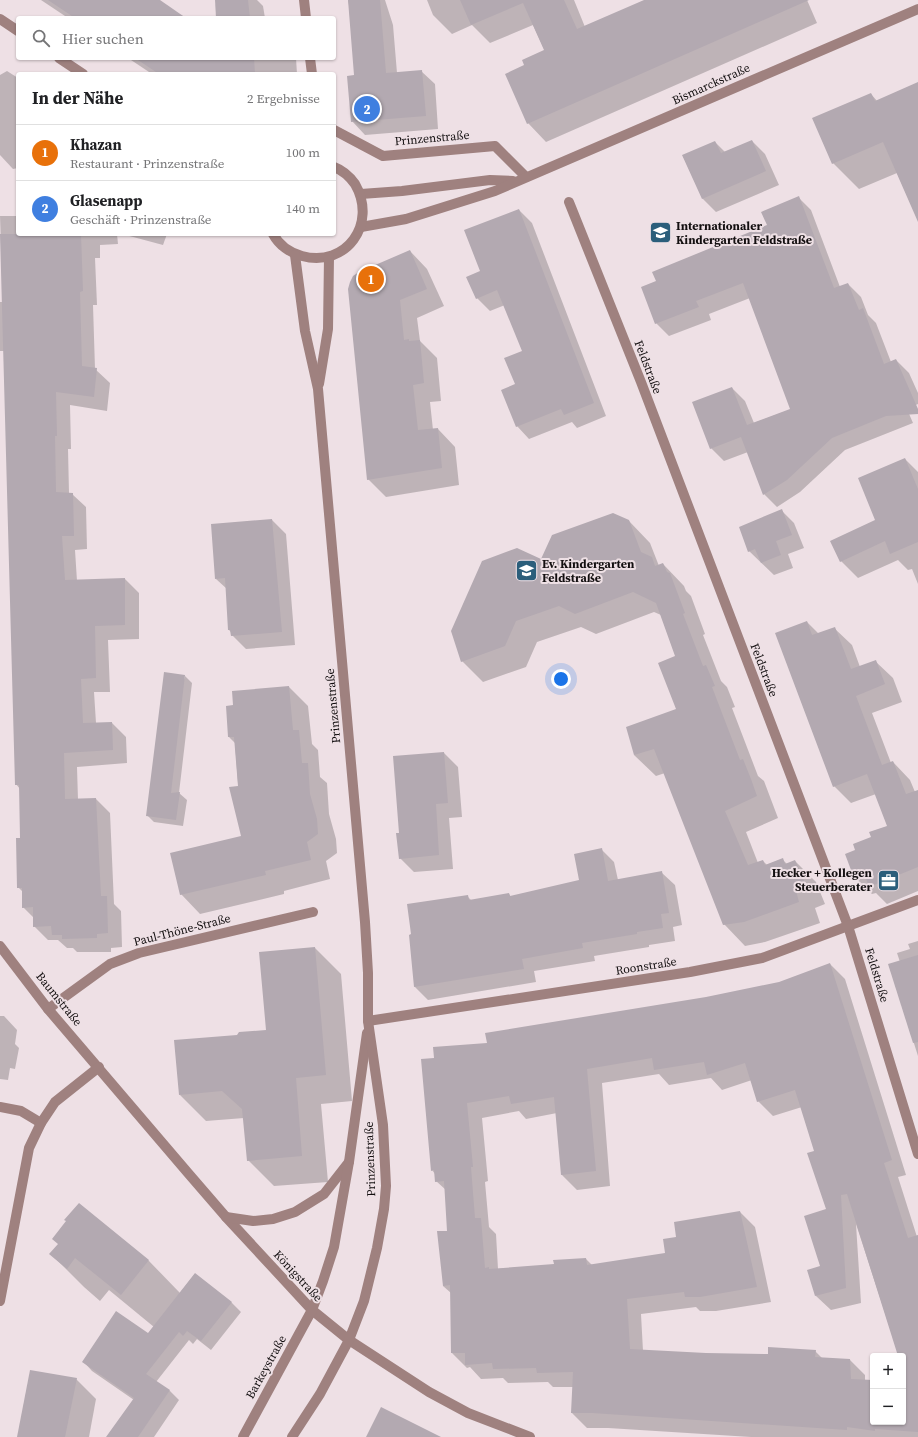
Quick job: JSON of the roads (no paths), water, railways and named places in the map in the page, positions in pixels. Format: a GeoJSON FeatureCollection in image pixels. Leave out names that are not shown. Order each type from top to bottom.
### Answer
{"type":"FeatureCollection","features":[{"type":"Feature","properties":{"kind":"street"},"geometry":{"type":"LineString","coordinates":[[304,0],[306,16]]}},
{"type":"Feature","properties":{"kind":"street","name":"Bismarckstraße"},"geometry":{"type":"LineString","coordinates":[[361,227],[406,219],[495,191],[514,181],[918,9]]}},
{"type":"Feature","properties":{"kind":"street"},"geometry":{"type":"LineString","coordinates":[[0,19],[16,30]]}},
{"type":"Feature","properties":{"kind":"street"},"geometry":{"type":"LineString","coordinates":[[62,60],[80,72]]}},
{"type":"Feature","properties":{"kind":"street"},"geometry":{"type":"LineString","coordinates":[[310,60],[312,72]]}},
{"type":"Feature","properties":{"kind":"street","name":"Prinzenstraße"},"geometry":{"type":"LineString","coordinates":[[336,131],[383,156],[495,146],[526,177]]}},
{"type":"Feature","properties":{"kind":"street"},"geometry":{"type":"LineString","coordinates":[[275,236],[284,248],[295,255],[312,259],[329,257],[342,250],[354,240],[361,227],[364,210],[361,194],[352,179],[336,168]]}},
{"type":"Feature","properties":{"kind":"street","name":"Bismarckstraße"},"geometry":{"type":"LineString","coordinates":[[361,194],[402,191],[490,180],[514,181]]}},
{"type":"Feature","properties":{"kind":"street","name":"Feldstraße"},"geometry":{"type":"LineString","coordinates":[[569,202],[640,382],[848,926],[918,1154]]}},
{"type":"Feature","properties":{"kind":"street","name":"Prinzenstraße"},"geometry":{"type":"LineString","coordinates":[[295,255],[305,331],[318,389],[365,922],[368,973],[368,1021],[349,1162],[334,1246],[312,1310]]}},
{"type":"Feature","properties":{"kind":"street","name":"Prinzenstraße"},"geometry":{"type":"LineString","coordinates":[[318,389],[328,329],[329,257]]}},
{"type":"Feature","properties":{"kind":"street","name":"Roonstraße"},"geometry":{"type":"LineString","coordinates":[[368,1021],[690,972],[755,960],[918,900]]}},
{"type":"Feature","properties":{"kind":"street","name":"Paul-Thöne-Straße"},"geometry":{"type":"LineString","coordinates":[[48,1009],[110,964],[139,953],[312,912]]}},
{"type":"Feature","properties":{"kind":"street","name":"Baumstraße"},"geometry":{"type":"LineString","coordinates":[[0,946],[48,1009],[99,1067]]}},
{"type":"Feature","properties":{"kind":"street","name":"Prinzenstraße"},"geometry":{"type":"LineString","coordinates":[[349,1340],[364,1301],[373,1266],[386,1186],[383,1125],[368,1021]]}},
{"type":"Feature","properties":{"kind":"street"},"geometry":{"type":"LineString","coordinates":[[0,1301],[29,1148],[41,1123],[55,1102],[99,1067]]}},
{"type":"Feature","properties":{"kind":"street","name":"Königstraße"},"geometry":{"type":"LineString","coordinates":[[99,1067],[226,1217],[312,1310],[349,1340],[408,1379],[468,1413],[530,1437]]}},
{"type":"Feature","properties":{"kind":"street"},"geometry":{"type":"LineString","coordinates":[[0,1107],[21,1111],[41,1123]]}},
{"type":"Feature","properties":{"kind":"street"},"geometry":{"type":"LineString","coordinates":[[226,1217],[252,1221],[273,1219],[295,1212],[324,1194],[349,1162]]}},
{"type":"Feature","properties":{"kind":"street","name":"Barkeystraße"},"geometry":{"type":"LineString","coordinates":[[243,1437],[312,1310]]}},
{"type":"Feature","properties":{"kind":"street"},"geometry":{"type":"LineString","coordinates":[[292,1437],[320,1394],[349,1340]]}},
{"type":"Feature","properties":{"kind":"place","name":"Glasenapp"},"geometry":{"type":"Point","coordinates":[367,109]}},
{"type":"Feature","properties":{"kind":"place","name":"Internationaler Kindergarten Feldstraße"},"geometry":{"type":"Point","coordinates":[660,233]}},
{"type":"Feature","properties":{"kind":"place","name":"Khazan"},"geometry":{"type":"Point","coordinates":[371,279]}},
{"type":"Feature","properties":{"kind":"place","name":"Ev. Kindergarten Feldstraße"},"geometry":{"type":"Point","coordinates":[527,571]}},
{"type":"Feature","properties":{"kind":"place","name":"Hecker + Kollegen Steuerberater"},"geometry":{"type":"Point","coordinates":[888,880]}}]}
